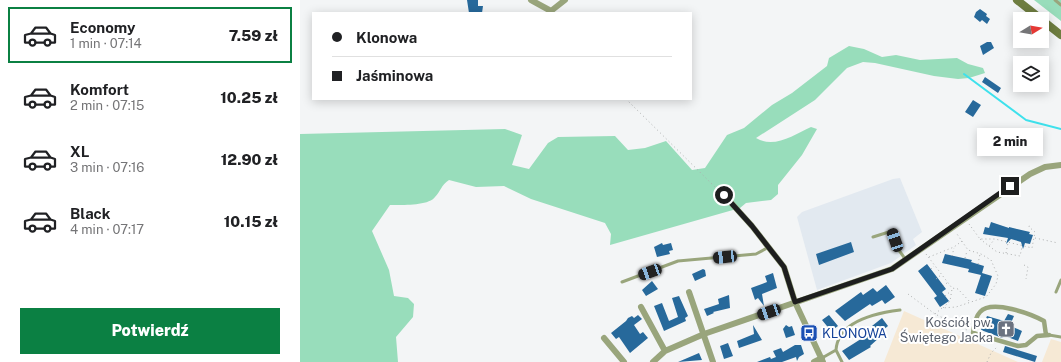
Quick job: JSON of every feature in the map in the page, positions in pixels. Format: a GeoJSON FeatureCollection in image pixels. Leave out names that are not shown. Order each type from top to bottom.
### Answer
{"type":"FeatureCollection","features":[{"type":"Feature","properties":{"kind":"main road"},"geometry":{"type":"LineString","coordinates":[[1017,0],[1031,12]]}},
{"type":"Feature","properties":{"kind":"main road"},"geometry":{"type":"LineString","coordinates":[[1049,26],[1058,33]]}},
{"type":"Feature","properties":{"kind":"street"},"geometry":{"type":"LineString","coordinates":[[531,0],[551,11],[566,0]]}},
{"type":"Feature","properties":{"kind":"street"},"geometry":{"type":"LineString","coordinates":[[653,362],[665,352],[704,334],[886,272],[906,260],[1030,174],[1045,167],[1061,165]]}},
{"type":"Feature","properties":{"kind":"street"},"geometry":{"type":"LineString","coordinates":[[724,195],[769,247],[784,267],[795,302],[822,360],[814,362]]}},
{"type":"Feature","properties":{"kind":"street"},"geometry":{"type":"LineString","coordinates":[[689,292],[713,362]]}},
{"type":"Feature","properties":{"kind":"street"},"geometry":{"type":"LineString","coordinates":[[641,307],[665,352]]}},
{"type":"Feature","properties":{"kind":"street"},"geometry":{"type":"LineString","coordinates":[[991,307],[1009,309],[1044,321],[1047,335],[1037,336],[1026,345],[1018,346],[973,333],[978,315],[985,308],[991,307]]}},
{"type":"Feature","properties":{"kind":"street"},"geometry":{"type":"LineString","coordinates":[[604,338],[624,362]]}},
{"type":"Feature","properties":{"kind":"lane"},"geometry":{"type":"LineString","coordinates":[[1055,0],[1061,5]]}},
{"type":"Feature","properties":{"kind":"lane"},"geometry":{"type":"LineString","coordinates":[[873,237],[892,231],[898,249],[906,260]]}},
{"type":"Feature","properties":{"kind":"lane"},"geometry":{"type":"LineString","coordinates":[[622,282],[678,261],[756,254],[769,247]]}},
{"type":"Feature","properties":{"kind":"lane"},"geometry":{"type":"LineString","coordinates":[[1056,292],[1061,280]]}},
{"type":"Feature","properties":{"kind":"lane"},"geometry":{"type":"LineString","coordinates":[[842,362],[836,350],[836,341],[844,331],[864,318],[877,313],[900,310]]}},
{"type":"Feature","properties":{"kind":"lane"},"geometry":{"type":"LineString","coordinates":[[1047,335],[1061,336]]}},
{"type":"Feature","properties":{"kind":"lane"},"geometry":{"type":"LineString","coordinates":[[822,360],[836,350]]}},
{"type":"Feature","properties":{"kind":"path"},"geometry":{"type":"LineString","coordinates":[[627,100],[724,195]]}},
{"type":"Feature","properties":{"kind":"path"},"geometry":{"type":"LineString","coordinates":[[968,223],[980,239],[997,252],[1020,256],[1022,246]]}},
{"type":"Feature","properties":{"kind":"path"},"geometry":{"type":"LineString","coordinates":[[980,239],[995,239],[1032,248],[1035,232],[1029,227],[1030,223]]}},
{"type":"Feature","properties":{"kind":"path"},"geometry":{"type":"LineString","coordinates":[[942,308],[956,307],[977,301],[989,295],[996,284],[998,276],[990,260],[981,254],[968,250],[957,234]]}},
{"type":"Feature","properties":{"kind":"path"},"geometry":{"type":"LineString","coordinates":[[1034,238],[1058,243]]}},
{"type":"Feature","properties":{"kind":"path"},"geometry":{"type":"LineString","coordinates":[[989,246],[995,239]]}},
{"type":"Feature","properties":{"kind":"path"},"geometry":{"type":"LineString","coordinates":[[928,258],[954,247],[962,241]]}},
{"type":"Feature","properties":{"kind":"path"},"geometry":{"type":"LineString","coordinates":[[1006,254],[1008,243]]}},
{"type":"Feature","properties":{"kind":"path"},"geometry":{"type":"LineString","coordinates":[[952,256],[954,247]]}},
{"type":"Feature","properties":{"kind":"path"},"geometry":{"type":"LineString","coordinates":[[922,249],[952,289],[950,301],[935,314]]}},
{"type":"Feature","properties":{"kind":"path"},"geometry":{"type":"LineString","coordinates":[[965,258],[968,250]]}},
{"type":"Feature","properties":{"kind":"path"},"geometry":{"type":"LineString","coordinates":[[978,264],[981,254]]}},
{"type":"Feature","properties":{"kind":"path"},"geometry":{"type":"LineString","coordinates":[[1024,265],[1028,267],[1026,279]]}},
{"type":"Feature","properties":{"kind":"path"},"geometry":{"type":"LineString","coordinates":[[931,269],[935,266]]}},
{"type":"Feature","properties":{"kind":"path"},"geometry":{"type":"LineString","coordinates":[[936,279],[941,274]]}},
{"type":"Feature","properties":{"kind":"path"},"geometry":{"type":"LineString","coordinates":[[944,286],[948,282]]}},
{"type":"Feature","properties":{"kind":"path"},"geometry":{"type":"LineString","coordinates":[[945,296],[952,289],[958,289],[970,302]]}},
{"type":"Feature","properties":{"kind":"path"},"geometry":{"type":"LineString","coordinates":[[908,294],[935,314],[973,333]]}},
{"type":"Feature","properties":{"kind":"path"},"geometry":{"type":"LineString","coordinates":[[987,362],[994,349]]}},
{"type":"Feature","properties":{"kind":"shaded area"},"geometry":{"type":"Polygon","coordinates":[[[900,178],[922,232],[913,239],[916,245],[891,263],[817,290],[797,217],[802,212],[893,179],[900,178]]]}},
{"type":"Feature","properties":{"kind":"shaded area"},"geometry":{"type":"Polygon","coordinates":[[[904,311],[1018,362],[884,362],[904,311]]]}},
{"type":"Feature","properties":{"kind":"shaded area"},"geometry":{"type":"Polygon","coordinates":[[[1051,339],[1061,342],[1061,362],[1042,362],[1051,339]]]}},
{"type":"Feature","properties":{"kind":"green space"},"geometry":{"type":"Polygon","coordinates":[[[1034,0],[1061,0],[1061,21],[1034,0]]]}},
{"type":"Feature","properties":{"kind":"green space"},"geometry":{"type":"Polygon","coordinates":[[[849,46],[864,49],[882,57],[896,55],[920,60],[957,58],[968,64],[983,68],[985,73],[969,78],[958,79],[934,76],[875,63],[863,62],[847,68],[815,100],[756,138],[770,142],[784,140],[811,127],[817,129],[802,155],[778,185],[778,194],[771,200],[746,203],[740,208],[610,245],[611,234],[605,223],[531,199],[504,186],[476,187],[449,180],[444,184],[439,193],[432,200],[414,204],[390,205],[372,231],[389,270],[394,296],[408,298],[414,304],[413,317],[396,337],[398,362],[300,362],[300,134],[505,129],[522,135],[512,165],[529,169],[548,143],[558,137],[615,136],[628,150],[645,148],[666,141],[692,170],[705,168],[727,135],[744,128],[772,105],[792,93],[827,66],[829,58],[849,46]]]}},
{"type":"Feature","properties":{"kind":"building"},"geometry":{"type":"Polygon","coordinates":[[[467,0],[478,0],[478,6],[483,6],[482,12],[469,12],[467,0]]]}},
{"type":"Feature","properties":{"kind":"building"},"geometry":{"type":"Polygon","coordinates":[[[980,9],[987,14],[986,16],[990,19],[987,24],[982,20],[980,22],[974,17],[976,12],[980,9]]]}},
{"type":"Feature","properties":{"kind":"building"},"geometry":{"type":"Polygon","coordinates":[[[987,42],[991,42],[994,48],[983,55],[980,46],[987,42]]]}},
{"type":"Feature","properties":{"kind":"building"},"geometry":{"type":"Polygon","coordinates":[[[985,77],[1001,88],[998,93],[982,82],[985,77]]]}},
{"type":"Feature","properties":{"kind":"building"},"geometry":{"type":"Polygon","coordinates":[[[973,100],[981,105],[973,117],[965,112],[973,100]]]}},
{"type":"Feature","properties":{"kind":"building"},"geometry":{"type":"Polygon","coordinates":[[[991,222],[1009,228],[1030,232],[1029,234],[1033,235],[1030,244],[1025,243],[1023,249],[1021,242],[1011,239],[1006,244],[1008,238],[983,234],[985,227],[989,228],[991,222]]]}},
{"type":"Feature","properties":{"kind":"building"},"geometry":{"type":"Polygon","coordinates":[[[851,242],[854,252],[819,265],[816,254],[851,242]]]}},
{"type":"Feature","properties":{"kind":"building"},"geometry":{"type":"Polygon","coordinates":[[[662,243],[663,245],[671,243],[673,250],[669,251],[670,254],[657,257],[654,247],[662,243]]]}},
{"type":"Feature","properties":{"kind":"building"},"geometry":{"type":"Polygon","coordinates":[[[945,254],[972,260],[971,262],[984,266],[982,273],[992,276],[985,296],[975,293],[981,275],[968,272],[969,269],[942,263],[945,254]]]}},
{"type":"Feature","properties":{"kind":"building"},"geometry":{"type":"Polygon","coordinates":[[[927,264],[946,289],[942,292],[949,301],[940,307],[934,298],[937,296],[918,271],[927,264]]]}},
{"type":"Feature","properties":{"kind":"building"},"geometry":{"type":"Polygon","coordinates":[[[703,269],[705,270],[706,276],[695,281],[692,274],[703,269]]]}},
{"type":"Feature","properties":{"kind":"building"},"geometry":{"type":"Polygon","coordinates":[[[773,273],[777,288],[762,294],[764,306],[758,298],[755,300],[751,288],[767,282],[765,276],[773,273]]]}},
{"type":"Feature","properties":{"kind":"building"},"geometry":{"type":"Polygon","coordinates":[[[652,281],[658,289],[646,296],[642,290],[652,281]]]}},
{"type":"Feature","properties":{"kind":"building"},"geometry":{"type":"Polygon","coordinates":[[[886,285],[895,297],[885,304],[882,300],[872,306],[870,304],[845,321],[835,311],[861,292],[863,295],[873,288],[877,292],[886,285]]]}},
{"type":"Feature","properties":{"kind":"building"},"geometry":{"type":"Polygon","coordinates":[[[729,295],[730,308],[713,312],[714,313],[707,316],[704,309],[719,304],[718,299],[729,295]]]}},
{"type":"Feature","properties":{"kind":"building"},"geometry":{"type":"Polygon","coordinates":[[[679,296],[688,316],[685,318],[686,321],[664,331],[654,306],[662,303],[669,321],[678,317],[672,298],[679,296]]]}},
{"type":"Feature","properties":{"kind":"building","name":"Kościół pw. Świętego Jacka"},"geometry":{"type":"Polygon","coordinates":[[[1008,314],[1014,316],[1011,323],[1013,327],[1022,331],[1018,341],[1005,336],[1002,338],[981,330],[987,316],[1004,321],[1008,314]]]}},
{"type":"Feature","properties":{"kind":"building"},"geometry":{"type":"Polygon","coordinates":[[[638,315],[642,319],[634,325],[640,334],[643,332],[648,338],[630,353],[619,337],[616,339],[611,333],[628,318],[632,316],[634,318],[638,315]]]}},
{"type":"Feature","properties":{"kind":"building"},"geometry":{"type":"Polygon","coordinates":[[[829,315],[838,326],[831,331],[822,320],[829,315]]]}},
{"type":"Feature","properties":{"kind":"building"},"geometry":{"type":"Polygon","coordinates":[[[882,318],[888,326],[878,334],[880,337],[870,346],[871,347],[849,360],[842,351],[864,337],[863,336],[873,327],[872,326],[882,318]]]}},
{"type":"Feature","properties":{"kind":"building"},"geometry":{"type":"Polygon","coordinates":[[[753,325],[762,340],[739,348],[737,341],[754,334],[753,325]]]}},
{"type":"Feature","properties":{"kind":"building"},"geometry":{"type":"Polygon","coordinates":[[[786,325],[789,327],[792,326],[795,335],[786,338],[783,329],[786,325]]]}},
{"type":"Feature","properties":{"kind":"building"},"geometry":{"type":"Polygon","coordinates":[[[728,343],[733,356],[724,359],[720,346],[728,343]]]}},
{"type":"Feature","properties":{"kind":"building"},"geometry":{"type":"Polygon","coordinates":[[[795,345],[801,345],[804,354],[799,357],[797,361],[796,357],[782,362],[757,362],[770,357],[771,359],[776,357],[773,351],[781,348],[783,352],[795,345]]]}},
{"type":"Feature","properties":{"kind":"building"},"geometry":{"type":"Polygon","coordinates":[[[1005,346],[1037,356],[1035,362],[1003,352],[1005,346]]]}},
{"type":"Feature","properties":{"kind":"building"},"geometry":{"type":"Polygon","coordinates":[[[699,353],[702,360],[678,362],[699,353]]]}},
{"type":"Feature","properties":{"kind":"waterway"},"geometry":{"type":"LineString","coordinates":[[964,74],[1026,120],[1061,129]]}},
{"type":"Feature","properties":{"kind":"place","name":"Kościół pw. Świętego Jacka"},"geometry":{"type":"Point","coordinates":[1006,329]}},
{"type":"Feature","properties":{"kind":"place","name":"KLONOWA"},"geometry":{"type":"Point","coordinates":[809,333]}},
{"type":"Feature","properties":{"kind":"route"},"geometry":{"type":"LineString","coordinates":[[724,195],[752,226],[784,267],[795,302],[892,269],[1010,186]]}}]}
